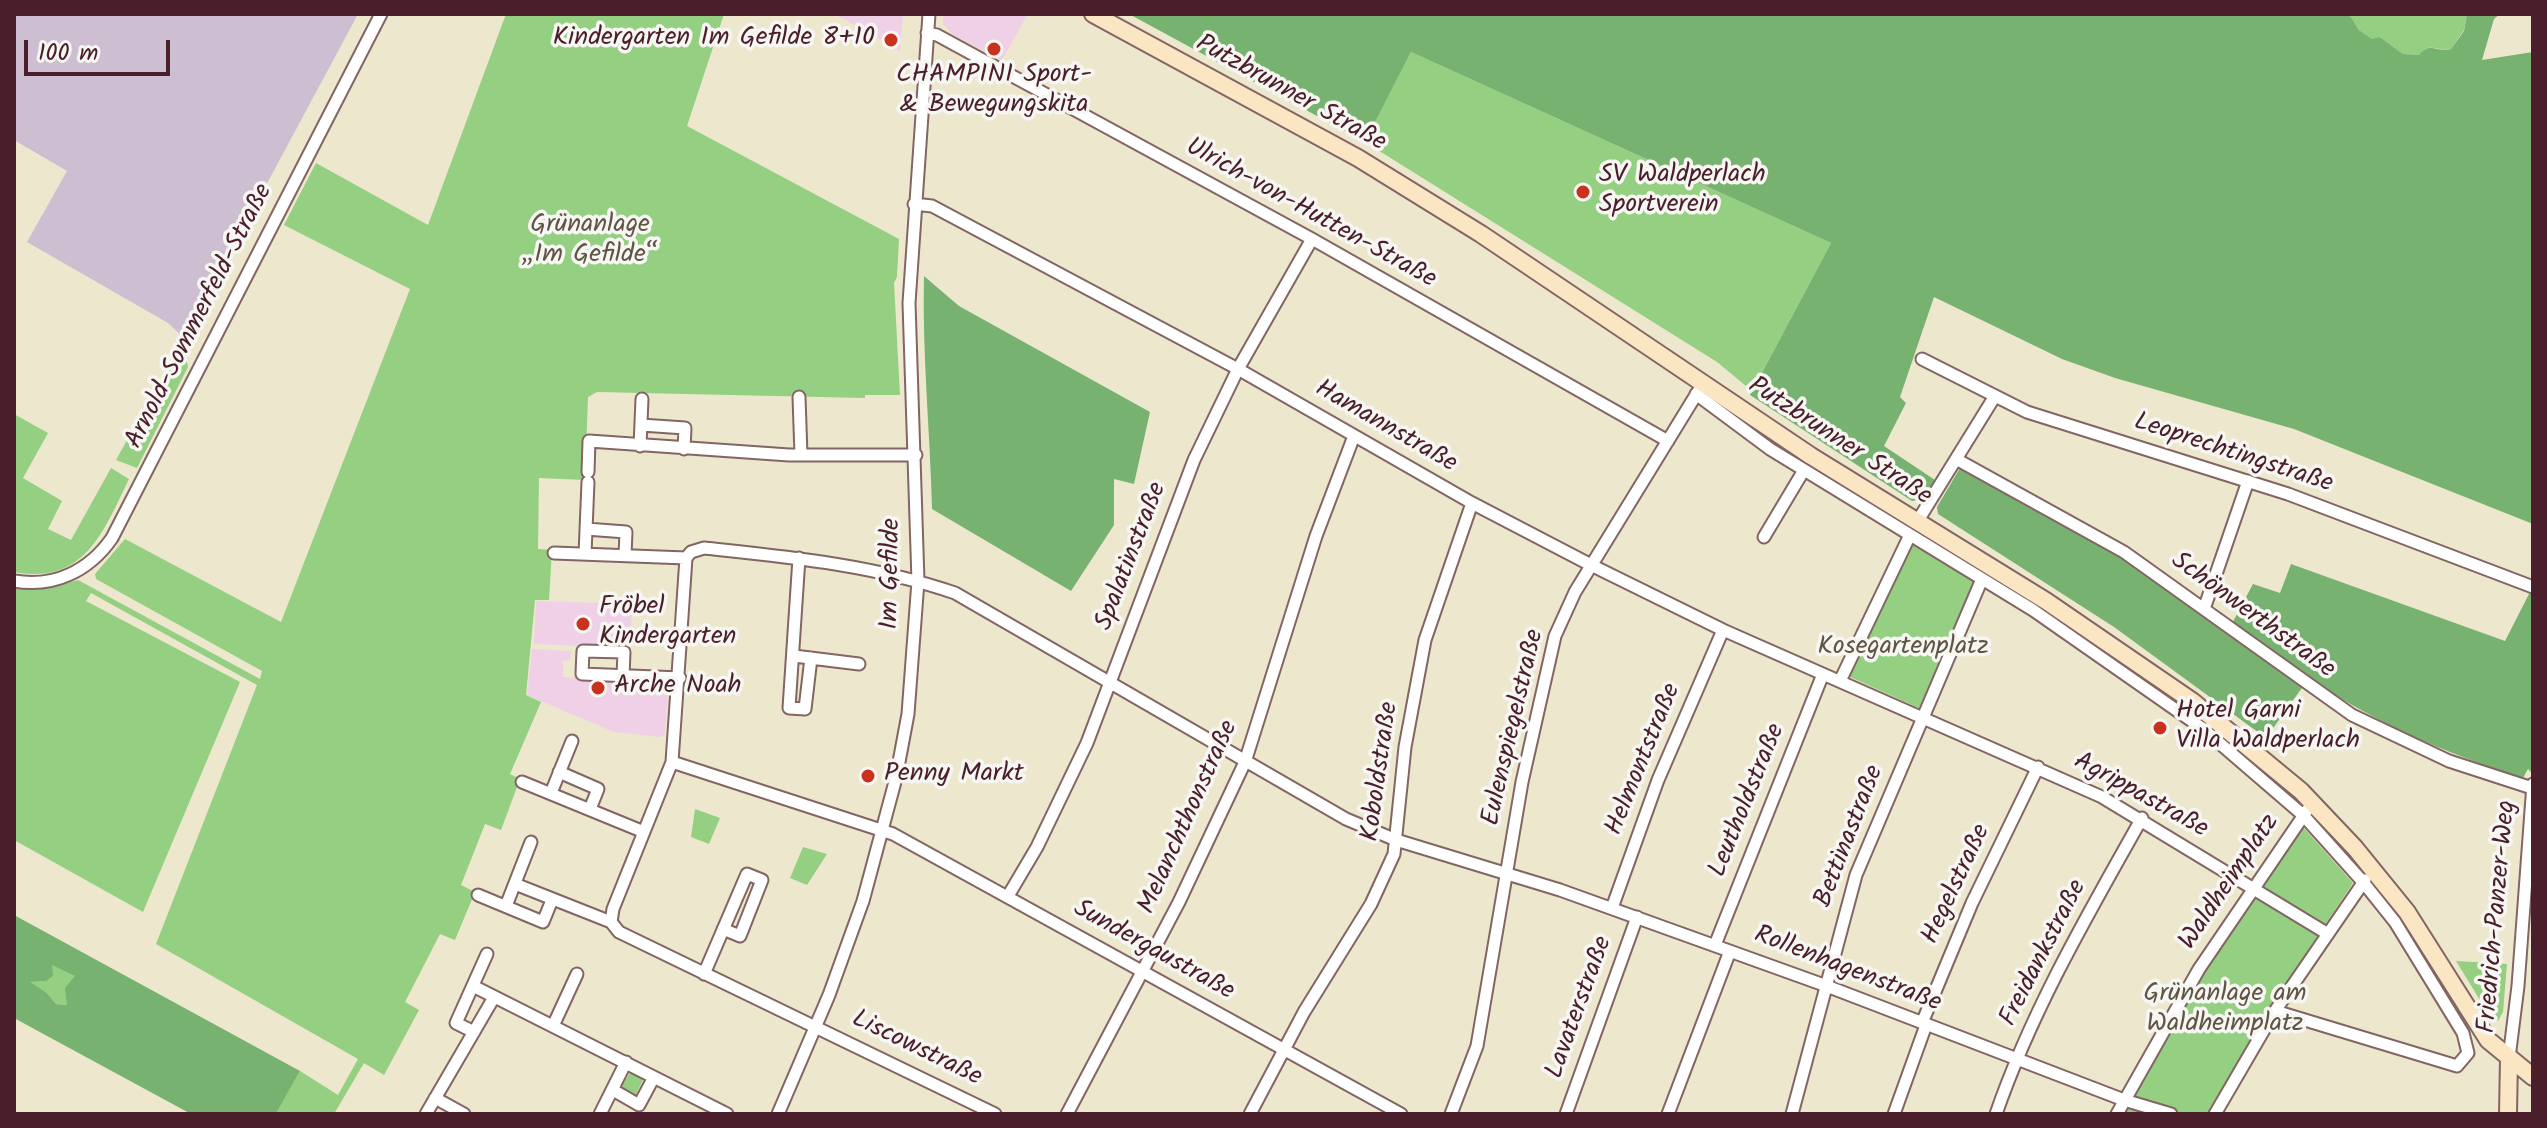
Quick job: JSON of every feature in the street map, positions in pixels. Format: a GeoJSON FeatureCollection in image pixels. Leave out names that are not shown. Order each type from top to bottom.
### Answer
{"type":"FeatureCollection","features":[{"type":"Feature","properties":{"kind":"main road","name":"Putzbrunner Straße"},"geometry":{"type":"LineString","coordinates":[[1093,14],[1358,158],[1494,243],[1700,388],[1811,456],[1914,529],[2156,675],[2225,727],[2308,809],[2415,924],[2488,1040],[2533,1077]]}},
{"type":"Feature","properties":{"kind":"main road"},"geometry":{"type":"LineString","coordinates":[[2508,1114],[2509,1058]]}},
{"type":"Feature","properties":{"kind":"street","name":"Arnold-Sommerfeld-Straße"},"geometry":{"type":"LineString","coordinates":[[14,581],[39,582],[66,577],[95,560],[112,538],[381,14]]}},
{"type":"Feature","properties":{"kind":"street","name":"Im Gefilde"},"geometry":{"type":"LineString","coordinates":[[778,1114],[817,1025],[863,901],[883,831],[906,723],[918,581],[916,455],[909,325],[914,204],[929,14]]}},
{"type":"Feature","properties":{"kind":"street","name":"Ulrich-von-Hutten-Straße"},"geometry":{"type":"LineString","coordinates":[[927,33],[937,35],[1312,239],[1668,441]]}},
{"type":"Feature","properties":{"kind":"street","name":"Hamannstraße"},"geometry":{"type":"LineString","coordinates":[[914,204],[932,206],[1238,369],[1472,503],[1591,565],[1723,630],[1840,681]]}},
{"type":"Feature","properties":{"kind":"street","name":"Spalatinstraße"},"geometry":{"type":"LineString","coordinates":[[1008,896],[1074,772],[1180,494],[1238,369],[1312,239]]}},
{"type":"Feature","properties":{"kind":"street","name":"Leoprechtingstraße"},"geometry":{"type":"LineString","coordinates":[[1922,359],[2027,412],[2248,481],[2533,587]]}},
{"type":"Feature","properties":{"kind":"street","name":"Eulenspiegelstraße"},"geometry":{"type":"LineString","coordinates":[[1451,1114],[1477,1046],[1539,694],[1555,636],[1591,565],[1700,388]]}},
{"type":"Feature","properties":{"kind":"street","name":"Putzbrunner Straße"},"geometry":{"type":"LineString","coordinates":[[1700,388],[1731,422],[1804,470],[1914,529],[1982,579],[2083,643],[2308,809]]}},
{"type":"Feature","properties":{"kind":"street"},"geometry":{"type":"LineString","coordinates":[[1982,579],[1921,718],[1840,681],[1914,529],[1995,396]]}},
{"type":"Feature","properties":{"kind":"street"},"geometry":{"type":"LineString","coordinates":[[799,397],[801,455]]}},
{"type":"Feature","properties":{"kind":"street"},"geometry":{"type":"LineString","coordinates":[[640,446],[642,399]]}},
{"type":"Feature","properties":{"kind":"street"},"geometry":{"type":"LineString","coordinates":[[641,425],[685,428],[684,449]]}},
{"type":"Feature","properties":{"kind":"street","name":"Melanchthonstraße"},"geometry":{"type":"LineString","coordinates":[[1067,1114],[1143,971],[1245,762],[1307,561],[1354,436]]}},
{"type":"Feature","properties":{"kind":"street"},"geometry":{"type":"LineString","coordinates":[[585,554],[589,441],[801,455],[916,455]]}},
{"type":"Feature","properties":{"kind":"street","name":"Schönwerthstraße"},"geometry":{"type":"LineString","coordinates":[[1956,459],[2124,552],[2366,723],[2449,761],[2532,788]]}},
{"type":"Feature","properties":{"kind":"street"},"geometry":{"type":"LineString","coordinates":[[1764,537],[1804,470]]}},
{"type":"Feature","properties":{"kind":"street"},"geometry":{"type":"LineString","coordinates":[[2204,609],[2248,481]]}},
{"type":"Feature","properties":{"kind":"street","name":"Koboldstraße"},"geometry":{"type":"LineString","coordinates":[[1250,1114],[1284,1050],[1371,904],[1394,854],[1405,747],[1425,640],[1472,503]]}},
{"type":"Feature","properties":{"kind":"street"},"geometry":{"type":"LineString","coordinates":[[586,529],[626,532],[625,555]]}},
{"type":"Feature","properties":{"kind":"street","name":"Rollenhagenstraße"},"geometry":{"type":"LineString","coordinates":[[554,553],[686,558],[691,552],[704,548],[799,558],[918,581],[955,593],[1346,819],[1396,840],[1506,872],[1612,908],[2124,1100],[2171,1114]]}},
{"type":"Feature","properties":{"kind":"street"},"geometry":{"type":"LineString","coordinates":[[611,922],[613,909],[672,762],[686,558]]}},
{"type":"Feature","properties":{"kind":"street"},"geometry":{"type":"LineString","coordinates":[[799,558],[789,708],[805,709],[811,658]]}},
{"type":"Feature","properties":{"kind":"street","name":"Helmontstraße"},"geometry":{"type":"LineString","coordinates":[[1612,908],[1658,780],[1723,630]]}},
{"type":"Feature","properties":{"kind":"street"},"geometry":{"type":"LineString","coordinates":[[794,656],[859,664]]}},
{"type":"Feature","properties":{"kind":"street","name":"Leutholdstraße"},"geometry":{"type":"LineString","coordinates":[[1715,945],[1823,674]]}},
{"type":"Feature","properties":{"kind":"street"},"geometry":{"type":"LineString","coordinates":[[623,676],[680,678]]}},
{"type":"Feature","properties":{"kind":"street","name":"Agrippastraße"},"geometry":{"type":"LineString","coordinates":[[1921,718],[2038,767],[2142,818],[2328,934]]}},
{"type":"Feature","properties":{"kind":"street","name":"Bettinastraße"},"geometry":{"type":"LineString","coordinates":[[1792,1114],[1824,985],[1856,875],[1921,718]]}},
{"type":"Feature","properties":{"kind":"street"},"geometry":{"type":"LineString","coordinates":[[551,793],[572,741]]}},
{"type":"Feature","properties":{"kind":"street","name":"Sundergaustraße"},"geometry":{"type":"LineString","coordinates":[[672,762],[883,831],[1008,896],[1401,1114]]}},
{"type":"Feature","properties":{"kind":"street","name":"Hegelstraße"},"geometry":{"type":"LineString","coordinates":[[1894,1114],[1924,1024],[1972,903],[2038,767]]}},
{"type":"Feature","properties":{"kind":"street"},"geometry":{"type":"LineString","coordinates":[[559,772],[598,789],[590,809]]}},
{"type":"Feature","properties":{"kind":"street","name":"Friedrich-Panzer-Weg"},"geometry":{"type":"LineString","coordinates":[[2509,1058],[2528,925],[2533,780]]}},
{"type":"Feature","properties":{"kind":"street"},"geometry":{"type":"LineString","coordinates":[[522,782],[644,832]]}},
{"type":"Feature","properties":{"kind":"street","name":"Waldheimplatz"},"geometry":{"type":"LineString","coordinates":[[2117,1114],[2199,969],[2308,809]]}},
{"type":"Feature","properties":{"kind":"street","name":"Freidankstraße"},"geometry":{"type":"LineString","coordinates":[[1996,1114],[2015,1059],[2072,944],[2142,818]]}},
{"type":"Feature","properties":{"kind":"street"},"geometry":{"type":"LineString","coordinates":[[506,906],[531,842]]}},
{"type":"Feature","properties":{"kind":"street"},"geometry":{"type":"LineString","coordinates":[[704,974],[723,929],[747,874],[762,880],[740,936],[723,929]]}},
{"type":"Feature","properties":{"kind":"street","name":"Putzbrunner Straße"},"geometry":{"type":"LineString","coordinates":[[2275,1011],[2457,1066],[2465,1061],[2469,1049],[2448,1008],[2368,877]]}},
{"type":"Feature","properties":{"kind":"street"},"geometry":{"type":"LineString","coordinates":[[2215,1114],[2275,1011],[2368,877]]}},
{"type":"Feature","properties":{"kind":"street","name":"Liscowstraße"},"geometry":{"type":"LineString","coordinates":[[515,884],[611,922],[619,932],[817,1025],[995,1114]]}},
{"type":"Feature","properties":{"kind":"street"},"geometry":{"type":"LineString","coordinates":[[478,895],[543,922],[552,900]]}},
{"type":"Feature","properties":{"kind":"street","name":"Lavaterstraße"},"geometry":{"type":"LineString","coordinates":[[1566,1114],[1637,917]]}},
{"type":"Feature","properties":{"kind":"street"},"geometry":{"type":"LineString","coordinates":[[1668,1114],[1730,951]]}},
{"type":"Feature","properties":{"kind":"street"},"geometry":{"type":"LineString","coordinates":[[474,1032],[456,1023],[487,954]]}},
{"type":"Feature","properties":{"kind":"street"},"geometry":{"type":"LineString","coordinates":[[553,1026],[577,974]]}},
{"type":"Feature","properties":{"kind":"street"},"geometry":{"type":"LineString","coordinates":[[473,986],[493,999],[727,1114]]}},
{"type":"Feature","properties":{"kind":"street"},"geometry":{"type":"LineString","coordinates":[[426,1114],[493,999]]}},
{"type":"Feature","properties":{"kind":"street"},"geometry":{"type":"LineString","coordinates":[[2448,1008],[2470,1015]]}},
{"type":"Feature","properties":{"kind":"street"},"geometry":{"type":"LineString","coordinates":[[600,1114],[626,1062]]}},
{"type":"Feature","properties":{"kind":"street"},"geometry":{"type":"LineString","coordinates":[[613,1090],[639,1105],[654,1077]]}},
{"type":"Feature","properties":{"kind":"street"},"geometry":{"type":"LineString","coordinates":[[435,1098],[464,1114]]}},
{"type":"Feature","properties":{"kind":"shaded area"},"geometry":{"type":"Polygon","coordinates":[[[14,14],[358,14],[184,338],[168,323],[27,242],[67,171],[14,140],[14,14]]]}},
{"type":"Feature","properties":{"kind":"shaded area","name":"Kindergarten Im Gefilde 8+10"},"geometry":{"type":"Polygon","coordinates":[[[835,14],[903,14],[900,51],[835,14]]]}},
{"type":"Feature","properties":{"kind":"shaded area","name":"CHAMPINI Sport- & Bewegungskita"},"geometry":{"type":"Polygon","coordinates":[[[944,14],[1028,14],[1002,60],[952,34],[943,24],[944,14]]]}},
{"type":"Feature","properties":{"kind":"shaded area","name":"Fröbel Kindergarten"},"geometry":{"type":"Polygon","coordinates":[[[536,601],[632,604],[630,648],[534,644],[536,601]]]}},
{"type":"Feature","properties":{"kind":"shaded area","name":"Arche Noah"},"geometry":{"type":"Polygon","coordinates":[[[532,649],[571,651],[570,660],[563,661],[563,677],[669,682],[665,734],[660,737],[614,732],[527,695],[532,649]]]}},
{"type":"Feature","properties":{"kind":"green space","name":"Grünanlage „Im Gefilde“"},"geometry":{"type":"Polygon","coordinates":[[[506,14],[724,14],[687,126],[899,239],[894,283],[900,395],[865,395],[865,398],[597,392],[588,397],[585,480],[539,478],[538,549],[552,550],[549,600],[535,600],[526,695],[541,702],[510,774],[520,779],[501,830],[485,824],[461,885],[475,892],[455,940],[440,934],[405,1002],[419,1010],[384,1075],[364,1063],[334,1114],[276,1114],[300,1071],[338,1095],[358,1059],[156,944],[257,685],[91,593],[86,601],[240,682],[143,912],[14,840],[14,581],[50,588],[78,580],[260,679],[262,671],[96,579],[95,574],[125,539],[281,622],[410,289],[284,225],[316,163],[428,225],[506,14]]]}},
{"type":"Feature","properties":{"kind":"green space"},"geometry":{"type":"Polygon","coordinates":[[[1129,14],[2349,14],[2359,30],[2372,39],[2380,37],[2403,54],[2419,55],[2430,48],[2451,49],[2464,31],[2467,14],[2500,14],[2494,19],[2482,60],[2533,52],[2533,524],[2294,429],[2115,378],[2062,359],[1934,297],[1900,397],[1906,403],[1884,446],[1935,480],[1923,499],[1912,501],[1750,395],[1831,243],[1411,52],[1365,142],[1129,14]]]}},
{"type":"Feature","properties":{"kind":"green space"},"geometry":{"type":"Polygon","coordinates":[[[2349,14],[2467,14],[2464,30],[2451,49],[2431,48],[2419,55],[2403,54],[2380,37],[2373,40],[2359,30],[2349,14]]]}},
{"type":"Feature","properties":{"kind":"green space","name":"SV Waldperlach Sportverein"},"geometry":{"type":"Polygon","coordinates":[[[1411,52],[1831,243],[1752,391],[1717,362],[1365,142],[1411,52]]]}},
{"type":"Feature","properties":{"kind":"green space"},"geometry":{"type":"Polygon","coordinates":[[[924,276],[959,306],[1150,412],[1134,484],[1114,479],[1114,525],[1071,591],[932,509],[924,276]]]}},
{"type":"Feature","properties":{"kind":"green space"},"geometry":{"type":"Polygon","coordinates":[[[175,354],[186,359],[188,367],[137,468],[116,460],[175,354]]]}},
{"type":"Feature","properties":{"kind":"green space"},"geometry":{"type":"Polygon","coordinates":[[[14,414],[48,433],[23,478],[62,501],[48,529],[71,540],[111,468],[129,479],[100,535],[75,562],[58,570],[38,574],[14,572],[14,414]]]}},
{"type":"Feature","properties":{"kind":"green space"},"geometry":{"type":"Polygon","coordinates":[[[1960,468],[2120,556],[2228,631],[2253,584],[2280,593],[2291,564],[2505,641],[2530,592],[2533,594],[2533,774],[2528,769],[2523,778],[2439,747],[2361,710],[2309,678],[2266,738],[2114,627],[1938,514],[1937,507],[1960,468]]]}},
{"type":"Feature","properties":{"kind":"green space","name":"Kosegartenplatz"},"geometry":{"type":"Polygon","coordinates":[[[1913,545],[1974,581],[1919,708],[1848,676],[1913,545]]]}},
{"type":"Feature","properties":{"kind":"green space"},"geometry":{"type":"Polygon","coordinates":[[[695,809],[720,818],[709,844],[691,837],[695,809]]]}},
{"type":"Feature","properties":{"kind":"green space","name":"Grünanlage am Waldheimplatz"},"geometry":{"type":"Polygon","coordinates":[[[2303,827],[2353,883],[2275,1000],[2208,1114],[2123,1114],[2203,973],[2303,827]]]}},
{"type":"Feature","properties":{"kind":"green space"},"geometry":{"type":"Polygon","coordinates":[[[803,847],[827,854],[807,885],[790,878],[803,847]]]}},
{"type":"Feature","properties":{"kind":"green space"},"geometry":{"type":"Polygon","coordinates":[[[14,915],[300,1071],[276,1114],[191,1114],[14,1018],[14,915]],[[52,965],[53,976],[46,981],[30,982],[47,993],[56,1004],[67,1005],[65,988],[75,976],[52,965]]]}},
{"type":"Feature","properties":{"kind":"green space"},"geometry":{"type":"Polygon","coordinates":[[[2456,961],[2507,964],[2503,1012],[2498,1021],[2486,1010],[2456,961]]]}},
{"type":"Feature","properties":{"kind":"green space"},"geometry":{"type":"Polygon","coordinates":[[[51,964],[76,976],[67,1005],[56,1004],[47,993],[28,982],[46,981],[51,964]]]}},
{"type":"Feature","properties":{"kind":"green space"},"geometry":{"type":"Polygon","coordinates":[[[631,1071],[644,1078],[635,1096],[621,1087],[631,1071]]]}},
{"type":"Feature","properties":{"kind":"place","name":"Kindergarten Im Gefilde 8+10"},"geometry":{"type":"Point","coordinates":[891,40]}},
{"type":"Feature","properties":{"kind":"place","name":"CHAMPINI Sport- & Bewegungskita"},"geometry":{"type":"Point","coordinates":[994,49]}},
{"type":"Feature","properties":{"kind":"place","name":"SV Waldperlach Sportverein"},"geometry":{"type":"Point","coordinates":[1583,192]}},
{"type":"Feature","properties":{"kind":"place","name":"Fröbel Kindergarten"},"geometry":{"type":"Point","coordinates":[583,624]}},
{"type":"Feature","properties":{"kind":"place","name":"Arche Noah"},"geometry":{"type":"Point","coordinates":[598,688]}},
{"type":"Feature","properties":{"kind":"place","name":"Hotel Garni Villa Waldperlach"},"geometry":{"type":"Point","coordinates":[2160,728]}},
{"type":"Feature","properties":{"kind":"place","name":"Penny Markt"},"geometry":{"type":"Point","coordinates":[868,776]}}]}
